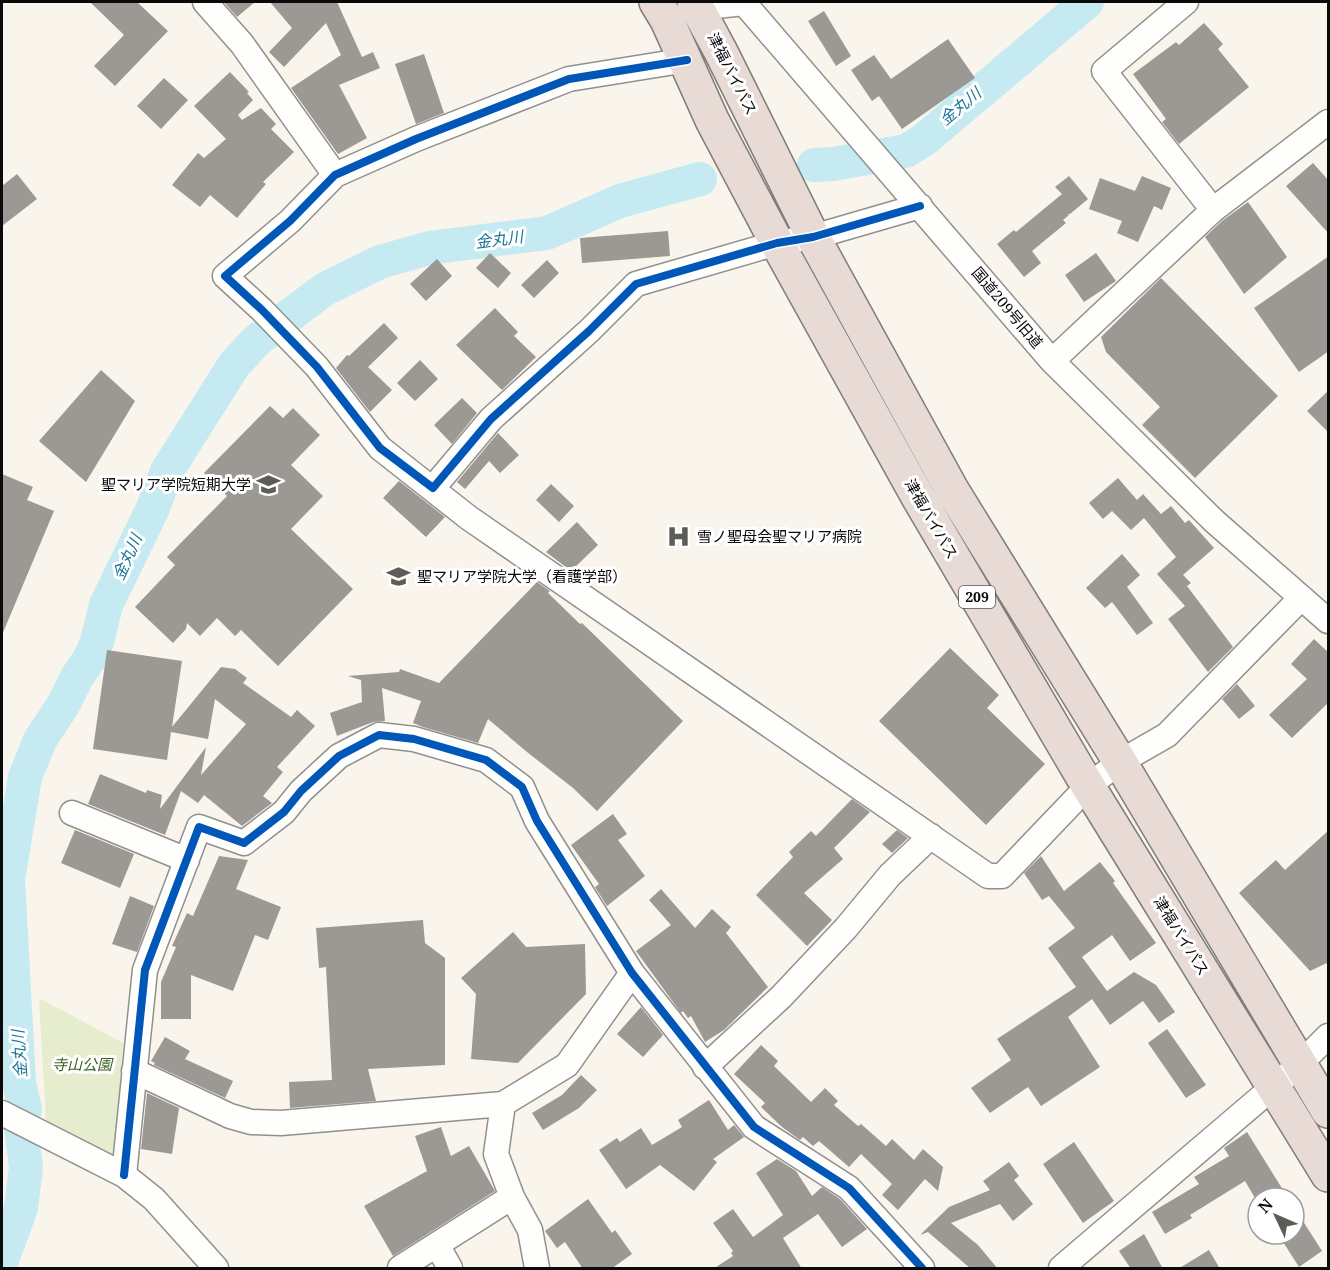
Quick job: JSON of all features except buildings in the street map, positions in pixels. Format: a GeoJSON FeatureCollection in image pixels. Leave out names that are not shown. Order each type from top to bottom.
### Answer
{"type":"FeatureCollection","features":[{"type":"Feature","properties":{"kind":"highway","name":"津福バイパス"},"geometry":{"type":"LineString","coordinates":[[656,2],[668,20],[687,60],[712,120],[777,243],[918,497],[1088,786],[1329,1175]]}},
{"type":"Feature","properties":{"kind":"highway","name":"津福バイパス"},"geometry":{"type":"LineString","coordinates":[[696,5],[813,237],[952,490],[1120,762],[1329,1111]]}},
{"type":"Feature","properties":{"kind":"street"},"geometry":{"type":"LineString","coordinates":[[205,2],[242,44],[336,175]]}},
{"type":"Feature","properties":{"kind":"street","name":"国道209号旧道"},"geometry":{"type":"LineString","coordinates":[[696,5],[745,2],[1052,361],[1214,521],[1329,621]]}},
{"type":"Feature","properties":{"kind":"street"},"geometry":{"type":"LineString","coordinates":[[1186,2],[1104,71],[1214,210]]}},
{"type":"Feature","properties":{"kind":"street"},"geometry":{"type":"LineString","coordinates":[[687,60],[569,79],[417,139],[336,175],[290,221],[225,276],[262,310],[317,367],[380,448],[469,518],[988,876],[1002,876],[1088,786],[1120,762],[1167,735],[1301,598]]}},
{"type":"Feature","properties":{"kind":"street"},"geometry":{"type":"LineString","coordinates":[[1052,361],[1214,210],[1329,122]]}},
{"type":"Feature","properties":{"kind":"street"},"geometry":{"type":"LineString","coordinates":[[433,488],[491,419],[636,284],[777,243],[813,237],[920,206]]}},
{"type":"Feature","properties":{"kind":"street"},"geometry":{"type":"LineString","coordinates":[[124,1175],[144,970],[199,827],[244,843],[284,812],[301,791],[339,756],[379,735],[414,739],[486,760],[522,787],[537,821],[632,973],[754,1126],[849,1188],[922,1269]]}},
{"type":"Feature","properties":{"kind":"street"},"geometry":{"type":"LineString","coordinates":[[72,813],[187,860]]}},
{"type":"Feature","properties":{"kind":"street"},"geometry":{"type":"LineString","coordinates":[[705,1066],[781,997],[846,928],[890,875],[931,836]]}},
{"type":"Feature","properties":{"kind":"street"},"geometry":{"type":"LineString","coordinates":[[134,1071],[230,1116],[251,1122],[281,1123],[503,1104],[567,1065],[632,973]]}},
{"type":"Feature","properties":{"kind":"street"},"geometry":{"type":"LineString","coordinates":[[1061,1269],[1300,1064],[1329,1036]]}},
{"type":"Feature","properties":{"kind":"street"},"geometry":{"type":"LineString","coordinates":[[503,1104],[496,1154],[512,1197],[530,1230],[537,1269]]}},
{"type":"Feature","properties":{"kind":"street"},"geometry":{"type":"LineString","coordinates":[[2,1113],[124,1175],[154,1199],[216,1269]]}},
{"type":"Feature","properties":{"kind":"street"},"geometry":{"type":"LineString","coordinates":[[400,1269],[512,1197]]}},
{"type":"Feature","properties":{"kind":"street"},"geometry":{"type":"LineString","coordinates":[[437,1245],[450,1269]]}},
{"type":"Feature","properties":{"kind":"green space","name":"寺山公園"},"geometry":{"type":"Polygon","coordinates":[[[39,998],[123,1043],[114,1161],[46,1121],[39,998]]]}},
{"type":"Feature","properties":{"kind":"waterway","name":"金丸川"},"geometry":{"type":"LineString","coordinates":[[814,165],[834,164],[906,151],[925,139],[1087,2]]}},
{"type":"Feature","properties":{"kind":"waterway","name":"金丸川"},"geometry":{"type":"LineString","coordinates":[[2,1260],[21,1208],[26,1167],[21,1127],[25,1109],[19,1083],[8,879],[25,777],[40,740],[90,658],[97,642],[106,605],[153,508],[167,471],[234,365],[257,340],[325,289],[380,262],[429,248],[547,233],[620,201],[700,179]]}},
{"type":"Feature","properties":{"kind":"cycle path"},"geometry":{"type":"LineString","coordinates":[[687,60],[569,79],[416,139],[335,175],[290,221],[225,276],[262,310],[317,367],[380,448],[433,488],[491,419],[589,331],[636,284],[777,243],[813,237],[920,206]]}},
{"type":"Feature","properties":{"kind":"cycle path"},"geometry":{"type":"LineString","coordinates":[[124,1175],[145,970],[199,827],[244,843],[284,812],[301,791],[339,756],[379,735],[414,739],[486,760],[522,787],[537,821],[632,973],[754,1127],[849,1188],[922,1268]]}},
{"type":"Feature","properties":{"kind":"place","name":"聖マリア学院短期大学"},"geometry":{"type":"Point","coordinates":[269,485]}},
{"type":"Feature","properties":{"kind":"place","name":"雪ノ聖母会聖マリア病院"},"geometry":{"type":"Point","coordinates":[679,537]}},
{"type":"Feature","properties":{"kind":"place","name":"聖マリア学院大学（看護学部）"},"geometry":{"type":"Point","coordinates":[399,577]}}]}
